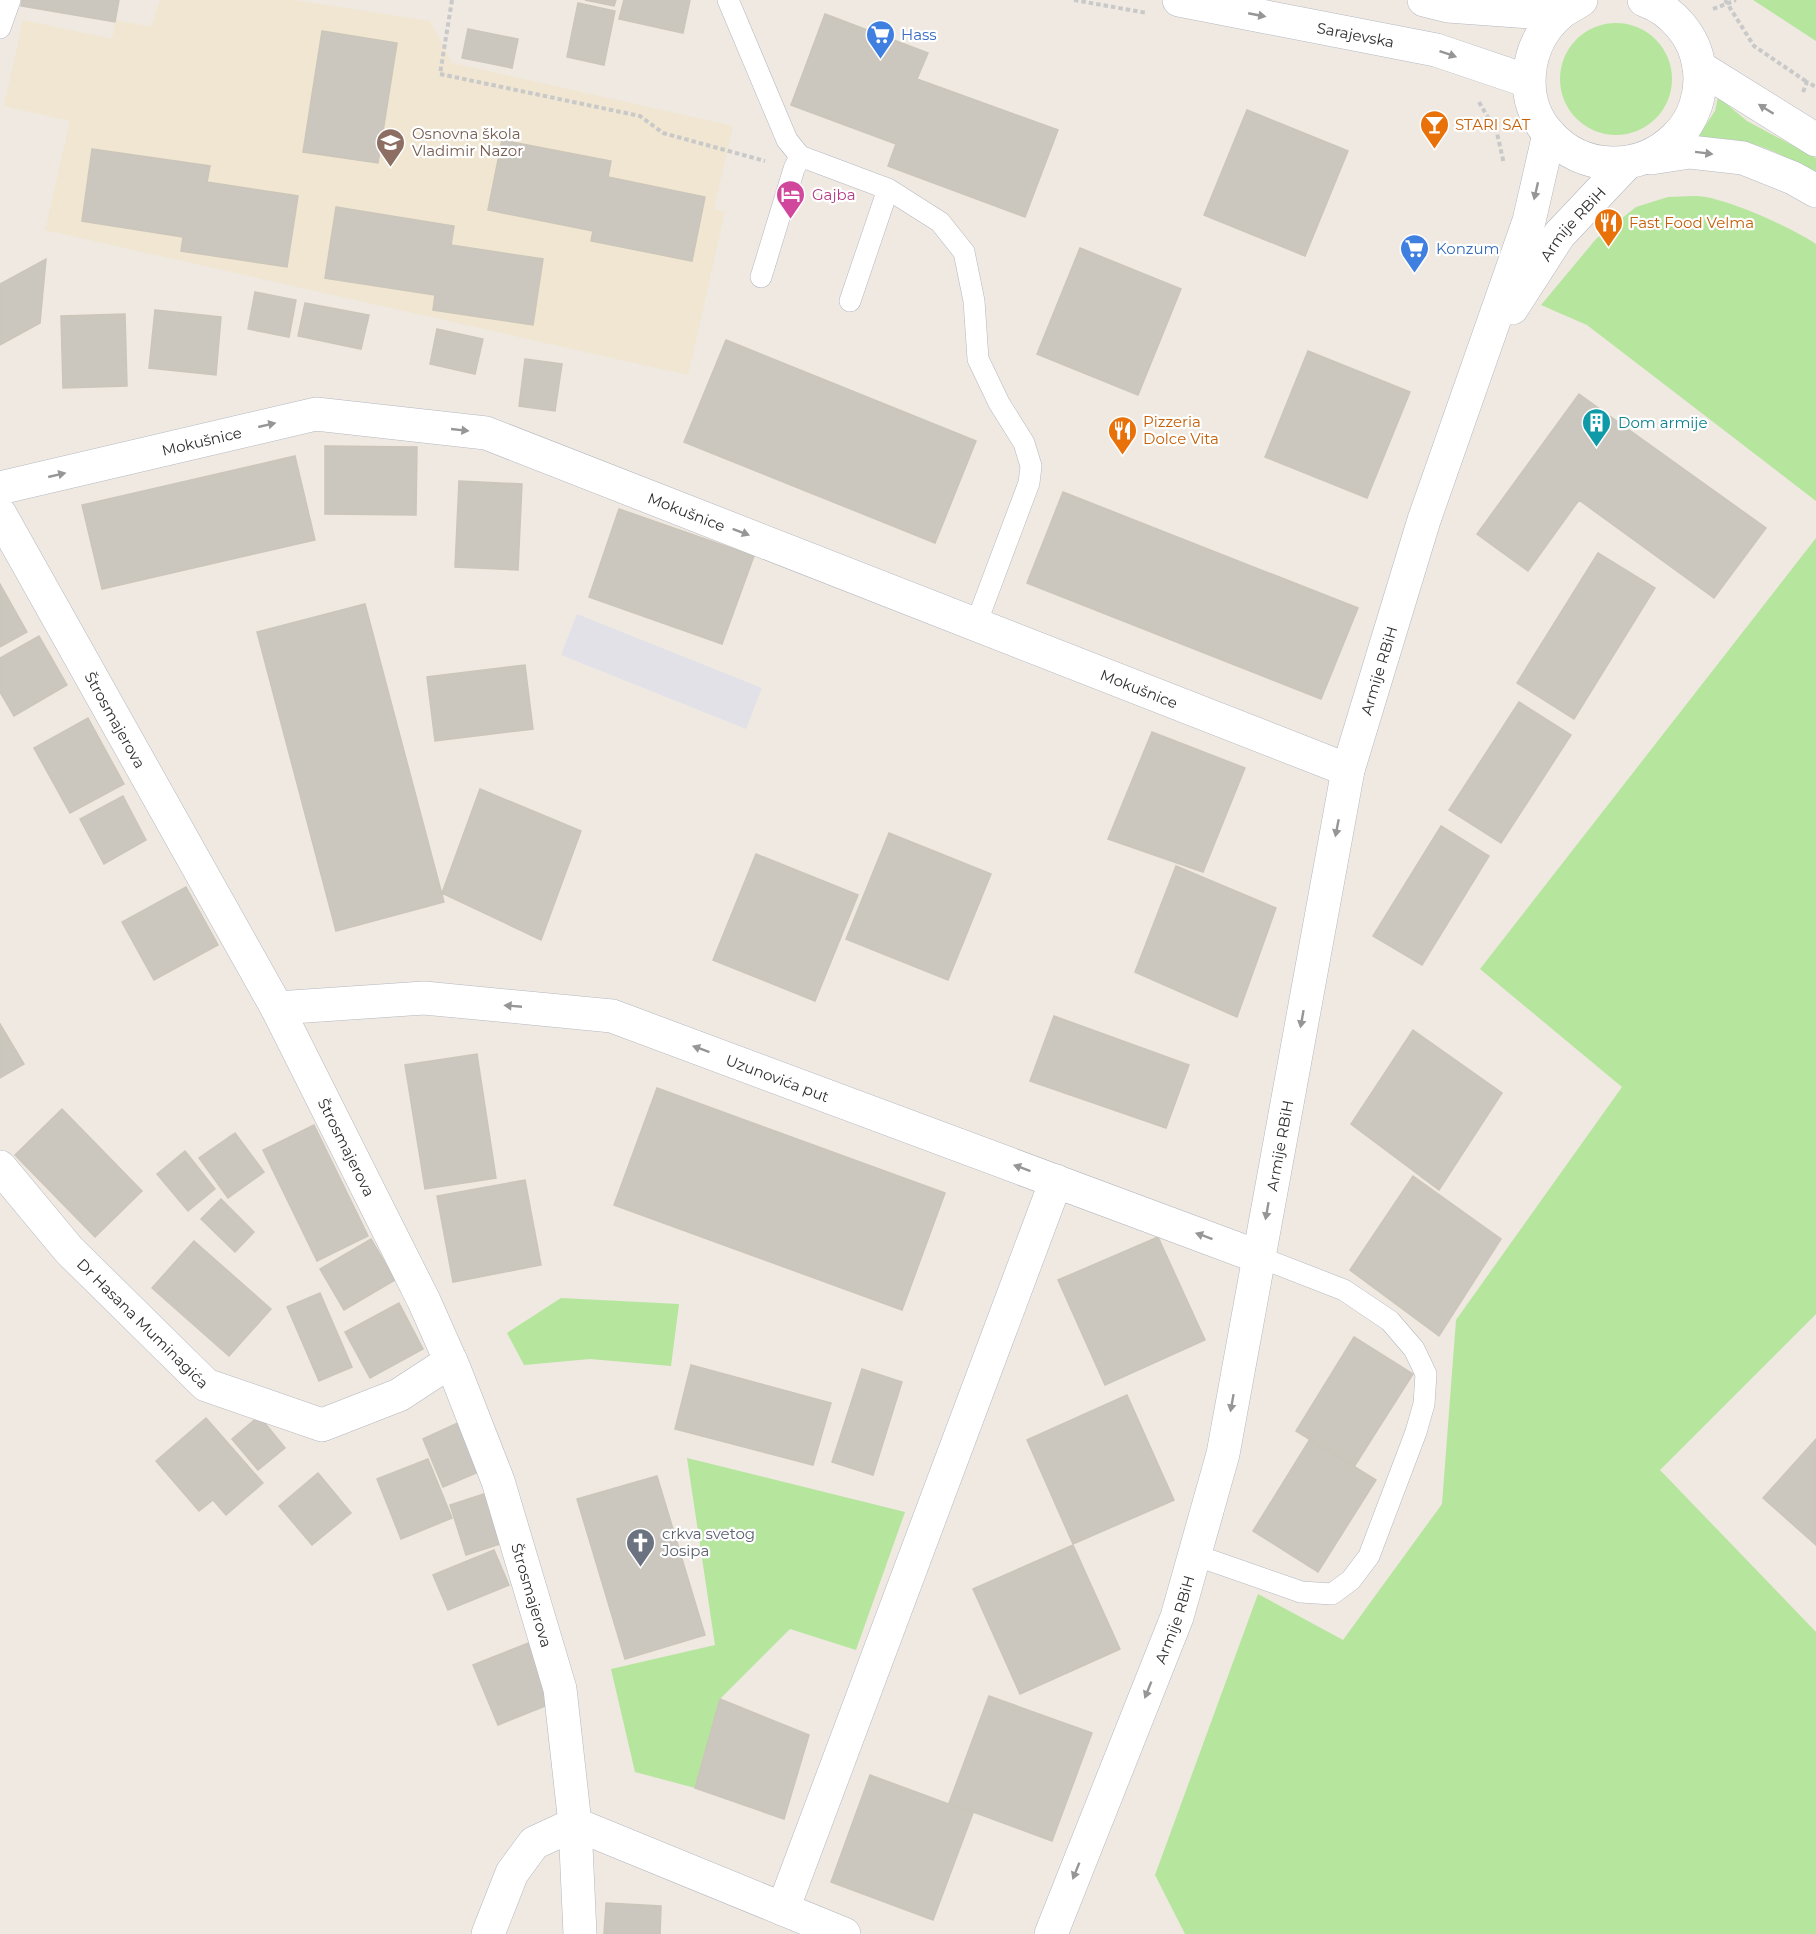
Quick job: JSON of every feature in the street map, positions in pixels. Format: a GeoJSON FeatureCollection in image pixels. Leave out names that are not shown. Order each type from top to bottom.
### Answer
{"type":"FeatureCollection","features":[{"type":"Feature","properties":{"kind":"street","name":"Sarajevska"},"geometry":{"type":"LineString","coordinates":[[1179,0],[1436,50],[1528,81]]}},
{"type":"Feature","properties":{"kind":"street"},"geometry":{"type":"LineString","coordinates":[[1424,0],[1448,6],[1570,7]]}},
{"type":"Feature","properties":{"kind":"street"},"geometry":{"type":"LineString","coordinates":[[1644,0],[1680,11],[1699,67],[1816,140]]}},
{"type":"Feature","properties":{"kind":"street"},"geometry":{"type":"LineString","coordinates":[[1570,7],[1542,33],[1532,56],[1528,81],[1534,109],[1549,134],[1570,152],[1597,163],[1636,161],[1690,152],[1743,158],[1793,178],[1816,191]]}},
{"type":"Feature","properties":{"kind":"street","name":"Armije RBiH"},"geometry":{"type":"LineString","coordinates":[[1484,350],[1559,235],[1636,161],[1665,149],[1681,133],[1693,113],[1700,90],[1699,67]]}},
{"type":"Feature","properties":{"kind":"street","name":"Armije RBiH"},"geometry":{"type":"LineString","coordinates":[[1051,1934],[1177,1617],[1223,1454],[1348,770],[1424,520],[1529,221],[1549,134]]}},
{"type":"Feature","properties":{"kind":"street","name":"Mokušnice"},"geometry":{"type":"LineString","coordinates":[[0,488],[316,414],[486,433],[1348,770]]}},
{"type":"Feature","properties":{"kind":"street","name":"Štrosmajerova"},"geometry":{"type":"LineString","coordinates":[[0,514],[277,1008],[424,1301],[451,1361],[498,1481],[560,1689],[575,1824],[580,1934]]}},
{"type":"Feature","properties":{"kind":"street","name":"Uzunovića put"},"geometry":{"type":"LineString","coordinates":[[277,1008],[424,998],[612,1016],[1259,1257]]}},
{"type":"Feature","properties":{"kind":"street","name":"Dr Hasana Muminagića"},"geometry":{"type":"LineString","coordinates":[[0,1167],[69,1250],[206,1385],[322,1425],[399,1395],[451,1361]]}},
{"type":"Feature","properties":{"kind":"street"},"geometry":{"type":"LineString","coordinates":[[783,1909],[1056,1181]]}},
{"type":"Feature","properties":{"kind":"street"},"geometry":{"type":"LineString","coordinates":[[488,1934],[512,1873],[534,1843],[575,1824],[783,1909],[827,1930]]}},
{"type":"Feature","properties":{"kind":"lane"},"geometry":{"type":"LineString","coordinates":[[0,28],[10,0]]}},
{"type":"Feature","properties":{"kind":"lane"},"geometry":{"type":"LineString","coordinates":[[728,0],[797,162],[761,277]]}},
{"type":"Feature","properties":{"kind":"lane"},"geometry":{"type":"LineString","coordinates":[[797,162],[888,189],[940,222],[964,252],[974,301],[978,359],[999,403],[1024,443],[1031,466],[1029,483],[976,624]]}},
{"type":"Feature","properties":{"kind":"lane"},"geometry":{"type":"LineString","coordinates":[[850,301],[888,189]]}},
{"type":"Feature","properties":{"kind":"lane"},"geometry":{"type":"LineString","coordinates":[[1195,1555],[1301,1592],[1332,1594],[1351,1580],[1369,1556],[1416,1432],[1424,1404],[1426,1374],[1414,1349],[1390,1321],[1344,1290],[1259,1257]]}},
{"type":"Feature","properties":{"kind":"path"},"geometry":{"type":"LineString","coordinates":[[452,0],[440,74],[640,116],[663,134],[797,162]]}},
{"type":"Feature","properties":{"kind":"path"},"geometry":{"type":"LineString","coordinates":[[1725,0],[1754,46],[1807,82]]}},
{"type":"Feature","properties":{"kind":"shaded area","name":"Osnovna škola Vladimir Nazor"},"geometry":{"type":"Polygon","coordinates":[[[160,0],[294,0],[430,21],[452,63],[733,126],[714,209],[725,212],[688,375],[45,230],[70,121],[4,106],[23,20],[112,39],[116,20],[151,27],[160,0]]]}},
{"type":"Feature","properties":{"kind":"shaded area"},"geometry":{"type":"Polygon","coordinates":[[[577,614],[762,688],[746,729],[561,655],[577,614]]]}},
{"type":"Feature","properties":{"kind":"green space"},"geometry":{"type":"Polygon","coordinates":[[[1753,0],[1816,0],[1816,41],[1753,0]]]}},
{"type":"Feature","properties":{"kind":"green space"},"geometry":{"type":"Polygon","coordinates":[[[1616,23],[1638,27],[1656,39],[1668,57],[1672,79],[1668,101],[1656,119],[1638,131],[1616,135],[1594,131],[1576,119],[1564,101],[1560,79],[1564,57],[1576,39],[1594,27],[1616,23]]]}},
{"type":"Feature","properties":{"kind":"green space"},"geometry":{"type":"Polygon","coordinates":[[[1718,97],[1747,121],[1816,158],[1816,173],[1772,151],[1745,142],[1730,139],[1696,140],[1715,111],[1718,97]]]}},
{"type":"Feature","properties":{"kind":"green space"},"geometry":{"type":"Polygon","coordinates":[[[1701,196],[1732,204],[1778,223],[1816,244],[1816,501],[1587,325],[1541,305],[1596,239],[1636,207],[1668,197],[1701,196]]]}},
{"type":"Feature","properties":{"kind":"green space"},"geometry":{"type":"Polygon","coordinates":[[[1816,538],[1816,1314],[1660,1470],[1816,1632],[1816,1934],[1185,1934],[1155,1875],[1258,1594],[1343,1640],[1442,1504],[1456,1320],[1622,1087],[1480,969],[1816,538]]]}},
{"type":"Feature","properties":{"kind":"green space"},"geometry":{"type":"Polygon","coordinates":[[[561,1298],[679,1304],[671,1366],[590,1359],[524,1365],[507,1333],[561,1298]]]}},
{"type":"Feature","properties":{"kind":"green space"},"geometry":{"type":"Polygon","coordinates":[[[687,1458],[905,1512],[856,1650],[790,1629],[720,1699],[695,1788],[635,1772],[611,1669],[715,1645],[687,1458]]]}},
{"type":"Feature","properties":{"kind":"building"},"geometry":{"type":"Polygon","coordinates":[[[22,0],[119,0],[115,22],[21,6],[22,0]]]}},
{"type":"Feature","properties":{"kind":"building"},"geometry":{"type":"Polygon","coordinates":[[[585,0],[616,0],[614,6],[585,0]]]}},
{"type":"Feature","properties":{"kind":"building"},"geometry":{"type":"Polygon","coordinates":[[[624,0],[690,0],[683,33],[619,19],[624,0]]]}},
{"type":"Feature","properties":{"kind":"building"},"geometry":{"type":"Polygon","coordinates":[[[578,3],[615,11],[604,65],[567,57],[578,3]]]}},
{"type":"Feature","properties":{"kind":"building"},"geometry":{"type":"Polygon","coordinates":[[[825,14],[928,53],[917,79],[1058,130],[1025,217],[888,166],[896,144],[791,105],[825,14]]]}},
{"type":"Feature","properties":{"kind":"building"},"geometry":{"type":"Polygon","coordinates":[[[468,29],[518,39],[512,68],[462,58],[468,29]]]}},
{"type":"Feature","properties":{"kind":"building"},"geometry":{"type":"Polygon","coordinates":[[[322,31],[397,43],[378,163],[303,152],[322,31]]]}},
{"type":"Feature","properties":{"kind":"building"},"geometry":{"type":"Polygon","coordinates":[[[1247,110],[1348,151],[1305,256],[1204,215],[1247,110]]]}},
{"type":"Feature","properties":{"kind":"building"},"geometry":{"type":"Polygon","coordinates":[[[502,140],[611,161],[608,177],[705,197],[692,261],[591,241],[593,231],[488,210],[502,140]]]}},
{"type":"Feature","properties":{"kind":"building"},"geometry":{"type":"Polygon","coordinates":[[[92,149],[210,166],[207,182],[298,196],[287,267],[181,251],[183,237],[82,221],[92,149]]]}},
{"type":"Feature","properties":{"kind":"building"},"geometry":{"type":"Polygon","coordinates":[[[336,207],[454,226],[451,245],[543,259],[533,325],[433,310],[435,295],[325,278],[336,207]]]}},
{"type":"Feature","properties":{"kind":"building"},"geometry":{"type":"Polygon","coordinates":[[[1080,248],[1181,289],[1138,395],[1037,354],[1080,248]]]}},
{"type":"Feature","properties":{"kind":"building"},"geometry":{"type":"Polygon","coordinates":[[[46,259],[40,323],[0,345],[0,284],[46,259]]]}},
{"type":"Feature","properties":{"kind":"building"},"geometry":{"type":"Polygon","coordinates":[[[255,292],[296,300],[289,337],[248,329],[255,292]]]}},
{"type":"Feature","properties":{"kind":"building"},"geometry":{"type":"Polygon","coordinates":[[[305,303],[369,315],[361,349],[298,336],[305,303]]]}},
{"type":"Feature","properties":{"kind":"building"},"geometry":{"type":"Polygon","coordinates":[[[155,310],[221,317],[216,375],[149,368],[155,310]]]}},
{"type":"Feature","properties":{"kind":"building"},"geometry":{"type":"Polygon","coordinates":[[[125,314],[127,386],[63,388],[61,316],[125,314]]]}},
{"type":"Feature","properties":{"kind":"building"},"geometry":{"type":"Polygon","coordinates":[[[437,329],[483,339],[475,374],[430,364],[437,329]]]}},
{"type":"Feature","properties":{"kind":"building"},"geometry":{"type":"Polygon","coordinates":[[[726,340],[976,441],[935,543],[684,442],[726,340]]]}},
{"type":"Feature","properties":{"kind":"building"},"geometry":{"type":"Polygon","coordinates":[[[1308,351],[1410,392],[1367,498],[1265,457],[1308,351]]]}},
{"type":"Feature","properties":{"kind":"building"},"geometry":{"type":"Polygon","coordinates":[[[525,359],[562,364],[555,411],[519,406],[525,359]]]}},
{"type":"Feature","properties":{"kind":"building","name":"Dom armije"},"geometry":{"type":"Polygon","coordinates":[[[1579,394],[1766,528],[1714,598],[1579,500],[1528,571],[1477,534],[1579,394]]]}},
{"type":"Feature","properties":{"kind":"building"},"geometry":{"type":"Polygon","coordinates":[[[325,446],[417,447],[416,515],[325,514],[325,446]]]}},
{"type":"Feature","properties":{"kind":"building"},"geometry":{"type":"Polygon","coordinates":[[[295,456],[315,540],[102,589],[82,505],[295,456]]]}},
{"type":"Feature","properties":{"kind":"building"},"geometry":{"type":"Polygon","coordinates":[[[459,481],[522,484],[518,570],[455,567],[459,481]]]}},
{"type":"Feature","properties":{"kind":"building"},"geometry":{"type":"Polygon","coordinates":[[[1063,492],[1358,608],[1321,699],[1027,583],[1063,492]]]}},
{"type":"Feature","properties":{"kind":"building"},"geometry":{"type":"Polygon","coordinates":[[[619,509],[754,556],[722,644],[589,597],[619,509]]]}},
{"type":"Feature","properties":{"kind":"building"},"geometry":{"type":"Polygon","coordinates":[[[1598,553],[1655,588],[1574,719],[1517,683],[1598,553]]]}},
{"type":"Feature","properties":{"kind":"building"},"geometry":{"type":"Polygon","coordinates":[[[0,584],[27,632],[0,647],[0,584]]]}},
{"type":"Feature","properties":{"kind":"building"},"geometry":{"type":"Polygon","coordinates":[[[365,604],[444,902],[336,931],[257,632],[365,604]]]}},
{"type":"Feature","properties":{"kind":"building"},"geometry":{"type":"Polygon","coordinates":[[[39,636],[67,685],[14,716],[0,692],[0,658],[39,636]]]}},
{"type":"Feature","properties":{"kind":"building"},"geometry":{"type":"Polygon","coordinates":[[[525,665],[533,729],[435,741],[427,677],[525,665]]]}},
{"type":"Feature","properties":{"kind":"building"},"geometry":{"type":"Polygon","coordinates":[[[1519,702],[1571,735],[1501,843],[1449,810],[1519,702]]]}},
{"type":"Feature","properties":{"kind":"building"},"geometry":{"type":"Polygon","coordinates":[[[88,718],[124,784],[70,813],[34,748],[88,718]]]}},
{"type":"Feature","properties":{"kind":"building"},"geometry":{"type":"Polygon","coordinates":[[[1152,732],[1245,768],[1203,872],[1108,839],[1152,732]]]}},
{"type":"Feature","properties":{"kind":"building"},"geometry":{"type":"Polygon","coordinates":[[[480,789],[581,831],[541,940],[442,893],[480,789]]]}},
{"type":"Feature","properties":{"kind":"building"},"geometry":{"type":"Polygon","coordinates":[[[123,796],[146,840],[104,864],[80,819],[123,796]]]}},
{"type":"Feature","properties":{"kind":"building"},"geometry":{"type":"Polygon","coordinates":[[[1441,826],[1489,856],[1422,965],[1373,936],[1441,826]]]}},
{"type":"Feature","properties":{"kind":"building"},"geometry":{"type":"Polygon","coordinates":[[[889,833],[991,874],[948,980],[846,939],[889,833]]]}},
{"type":"Feature","properties":{"kind":"building"},"geometry":{"type":"Polygon","coordinates":[[[756,854],[858,895],[815,1001],[713,960],[756,854]]]}},
{"type":"Feature","properties":{"kind":"building"},"geometry":{"type":"Polygon","coordinates":[[[1176,866],[1276,908],[1237,1017],[1135,972],[1176,866]]]}},
{"type":"Feature","properties":{"kind":"building"},"geometry":{"type":"Polygon","coordinates":[[[186,887],[218,945],[154,980],[122,922],[186,887]]]}},
{"type":"Feature","properties":{"kind":"building"},"geometry":{"type":"Polygon","coordinates":[[[1054,1016],[1189,1065],[1166,1128],[1030,1081],[1054,1016]]]}},
{"type":"Feature","properties":{"kind":"building"},"geometry":{"type":"Polygon","coordinates":[[[0,1024],[24,1064],[0,1078],[0,1024]]]}},
{"type":"Feature","properties":{"kind":"building"},"geometry":{"type":"Polygon","coordinates":[[[1413,1030],[1502,1093],[1439,1190],[1351,1124],[1413,1030]]]}},
{"type":"Feature","properties":{"kind":"building"},"geometry":{"type":"Polygon","coordinates":[[[477,1054],[496,1178],[425,1189],[405,1065],[477,1054]]]}},
{"type":"Feature","properties":{"kind":"building"},"geometry":{"type":"Polygon","coordinates":[[[657,1088],[945,1193],[902,1310],[614,1205],[657,1088]]]}},
{"type":"Feature","properties":{"kind":"building"},"geometry":{"type":"Polygon","coordinates":[[[62,1109],[142,1191],[95,1237],[15,1155],[62,1109]]]}},
{"type":"Feature","properties":{"kind":"building"},"geometry":{"type":"Polygon","coordinates":[[[314,1125],[368,1236],[317,1261],[263,1150],[314,1125]]]}},
{"type":"Feature","properties":{"kind":"building"},"geometry":{"type":"Polygon","coordinates":[[[235,1133],[264,1172],[228,1198],[199,1158],[235,1133]]]}},
{"type":"Feature","properties":{"kind":"building"},"geometry":{"type":"Polygon","coordinates":[[[185,1151],[215,1189],[188,1211],[157,1174],[185,1151]]]}},
{"type":"Feature","properties":{"kind":"building"},"geometry":{"type":"Polygon","coordinates":[[[1413,1176],[1501,1239],[1439,1336],[1350,1270],[1413,1176]]]}},
{"type":"Feature","properties":{"kind":"building"},"geometry":{"type":"Polygon","coordinates":[[[525,1180],[541,1265],[453,1282],[437,1196],[525,1180]]]}},
{"type":"Feature","properties":{"kind":"building"},"geometry":{"type":"Polygon","coordinates":[[[221,1199],[254,1232],[235,1252],[201,1219],[221,1199]]]}},
{"type":"Feature","properties":{"kind":"building"},"geometry":{"type":"Polygon","coordinates":[[[1158,1237],[1205,1340],[1105,1385],[1058,1280],[1158,1237]]]}},
{"type":"Feature","properties":{"kind":"building"},"geometry":{"type":"Polygon","coordinates":[[[371,1239],[395,1280],[344,1310],[320,1269],[371,1239]]]}},
{"type":"Feature","properties":{"kind":"building"},"geometry":{"type":"Polygon","coordinates":[[[194,1241],[271,1309],[229,1356],[152,1288],[194,1241]]]}},
{"type":"Feature","properties":{"kind":"building"},"geometry":{"type":"Polygon","coordinates":[[[320,1293],[352,1367],[319,1381],[287,1307],[320,1293]]]}},
{"type":"Feature","properties":{"kind":"building"},"geometry":{"type":"Polygon","coordinates":[[[399,1303],[423,1349],[370,1378],[345,1332],[399,1303]]]}},
{"type":"Feature","properties":{"kind":"building"},"geometry":{"type":"Polygon","coordinates":[[[1354,1337],[1413,1374],[1354,1467],[1296,1431],[1354,1337]]]}},
{"type":"Feature","properties":{"kind":"building"},"geometry":{"type":"Polygon","coordinates":[[[691,1365],[831,1403],[813,1465],[675,1429],[691,1365]]]}},
{"type":"Feature","properties":{"kind":"building"},"geometry":{"type":"Polygon","coordinates":[[[862,1369],[902,1382],[873,1475],[832,1462],[862,1369]]]}},
{"type":"Feature","properties":{"kind":"building"},"geometry":{"type":"Polygon","coordinates":[[[1127,1395],[1174,1500],[1073,1544],[1027,1440],[1127,1395]]]}},
{"type":"Feature","properties":{"kind":"building"},"geometry":{"type":"Polygon","coordinates":[[[259,1416],[285,1448],[258,1470],[232,1439],[259,1416]]]}},
{"type":"Feature","properties":{"kind":"building"},"geometry":{"type":"Polygon","coordinates":[[[206,1418],[263,1483],[226,1515],[213,1500],[199,1511],[156,1461],[206,1418]]]}},
{"type":"Feature","properties":{"kind":"building"},"geometry":{"type":"Polygon","coordinates":[[[462,1421],[483,1470],[443,1487],[423,1439],[462,1421]]]}},
{"type":"Feature","properties":{"kind":"building"},"geometry":{"type":"Polygon","coordinates":[[[1310,1439],[1376,1480],[1318,1572],[1253,1531],[1310,1439]]]}},
{"type":"Feature","properties":{"kind":"building"},"geometry":{"type":"Polygon","coordinates":[[[1816,1439],[1816,1545],[1763,1498],[1816,1439]]]}},
{"type":"Feature","properties":{"kind":"building"},"geometry":{"type":"Polygon","coordinates":[[[428,1459],[452,1518],[401,1539],[377,1479],[428,1459]]]}},
{"type":"Feature","properties":{"kind":"building"},"geometry":{"type":"Polygon","coordinates":[[[318,1473],[351,1513],[312,1545],[279,1506],[318,1473]]]}},
{"type":"Feature","properties":{"kind":"building","name":"crkva svetog Josipa"},"geometry":{"type":"Polygon","coordinates":[[[657,1476],[705,1635],[625,1659],[577,1499],[657,1476]]]}},
{"type":"Feature","properties":{"kind":"building"},"geometry":{"type":"Polygon","coordinates":[[[490,1492],[506,1542],[466,1555],[450,1505],[490,1492]]]}},
{"type":"Feature","properties":{"kind":"building"},"geometry":{"type":"Polygon","coordinates":[[[1073,1545],[1120,1649],[1020,1694],[973,1589],[1073,1545]]]}},
{"type":"Feature","properties":{"kind":"building"},"geometry":{"type":"Polygon","coordinates":[[[494,1550],[509,1585],[448,1610],[433,1575],[494,1550]]]}},
{"type":"Feature","properties":{"kind":"building"},"geometry":{"type":"Polygon","coordinates":[[[531,1642],[555,1702],[498,1725],[473,1665],[531,1642]]]}},
{"type":"Feature","properties":{"kind":"building"},"geometry":{"type":"Polygon","coordinates":[[[989,1696],[1092,1733],[1052,1841],[949,1803],[989,1696]]]}},
{"type":"Feature","properties":{"kind":"building"},"geometry":{"type":"Polygon","coordinates":[[[720,1699],[809,1735],[784,1819],[695,1788],[720,1699]]]}},
{"type":"Feature","properties":{"kind":"building"},"geometry":{"type":"Polygon","coordinates":[[[870,1775],[973,1813],[933,1920],[831,1882],[870,1775]]]}},
{"type":"Feature","properties":{"kind":"building"},"geometry":{"type":"Polygon","coordinates":[[[606,1903],[661,1906],[660,1934],[604,1934],[606,1903]]]}},
{"type":"Feature","properties":{"kind":"place","name":"Hass"},"geometry":{"type":"Point","coordinates":[880,60]}},
{"type":"Feature","properties":{"kind":"place","name":"STARI SAT"},"geometry":{"type":"Point","coordinates":[1434,150]}},
{"type":"Feature","properties":{"kind":"place","name":"Osnovna škola Vladimir Nazor"},"geometry":{"type":"Point","coordinates":[391,168]}},
{"type":"Feature","properties":{"kind":"place","name":"Gajba"},"geometry":{"type":"Point","coordinates":[791,220]}},
{"type":"Feature","properties":{"kind":"place","name":"Fast Food Velma"},"geometry":{"type":"Point","coordinates":[1608,248]}},
{"type":"Feature","properties":{"kind":"place","name":"Konzum"},"geometry":{"type":"Point","coordinates":[1415,274]}},
{"type":"Feature","properties":{"kind":"place","name":"Dom armije"},"geometry":{"type":"Point","coordinates":[1597,448]}},
{"type":"Feature","properties":{"kind":"place","name":"Pizzeria Dolce Vita"},"geometry":{"type":"Point","coordinates":[1122,456]}},
{"type":"Feature","properties":{"kind":"place","name":"crkva svetog Josipa"},"geometry":{"type":"Point","coordinates":[641,1568]}}]}
